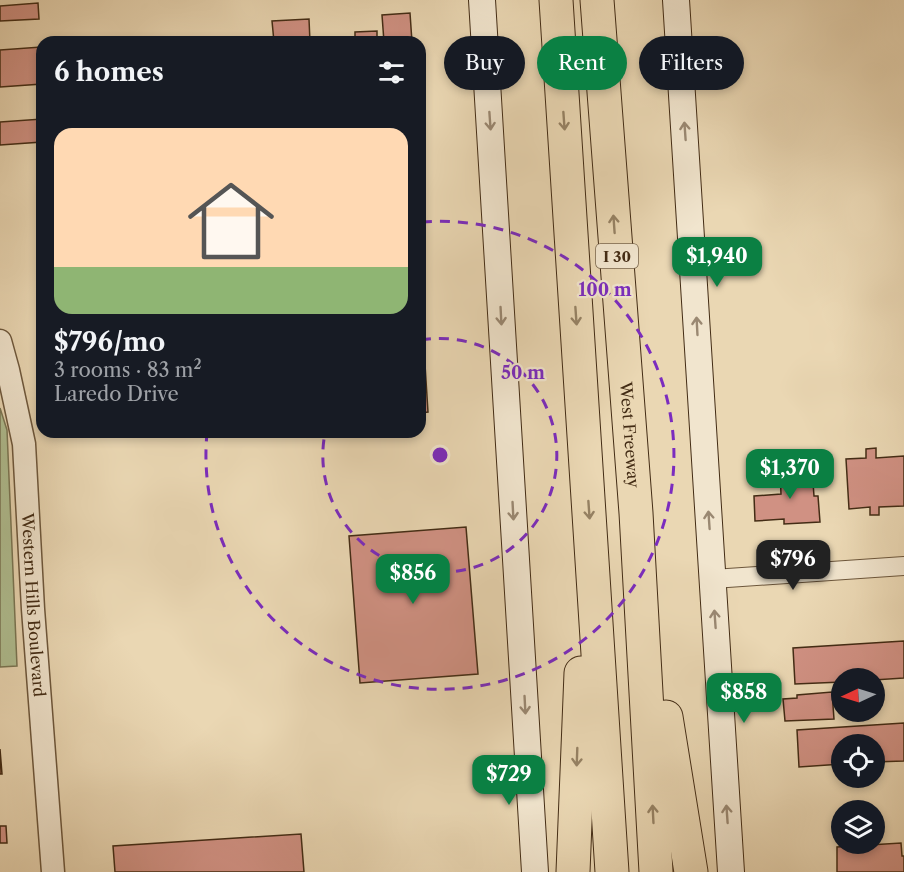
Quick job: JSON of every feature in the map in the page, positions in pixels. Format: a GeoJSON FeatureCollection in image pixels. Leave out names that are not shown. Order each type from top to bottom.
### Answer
{"type":"FeatureCollection","features":[{"type":"Feature","properties":{"kind":"highway","name":"I 30"},"geometry":{"type":"LineString","coordinates":[[556,0],[612,872]]}},
{"type":"Feature","properties":{"kind":"highway","name":"West Freeway"},"geometry":{"type":"LineString","coordinates":[[597,0],[641,586],[656,872]]}},
{"type":"Feature","properties":{"kind":"highway"},"geometry":{"type":"LineString","coordinates":[[641,586],[658,645],[665,712],[691,872]]}},
{"type":"Feature","properties":{"kind":"highway"},"geometry":{"type":"LineString","coordinates":[[573,872],[581,670],[594,595]]}},
{"type":"Feature","properties":{"kind":"main road"},"geometry":{"type":"LineString","coordinates":[[482,0],[535,872]]}},
{"type":"Feature","properties":{"kind":"main road"},"geometry":{"type":"LineString","coordinates":[[676,0],[731,872]]}},
{"type":"Feature","properties":{"kind":"street","name":"Western Hills Boulevard"},"geometry":{"type":"LineString","coordinates":[[0,341],[24,444],[33,609],[53,872]]}},
{"type":"Feature","properties":{"kind":"street"},"geometry":{"type":"LineString","coordinates":[[713,579],[904,566]]}},
{"type":"Feature","properties":{"kind":"green space"},"geometry":{"type":"Polygon","coordinates":[[[0,408],[7,430],[17,666],[0,667],[0,408]]]}},
{"type":"Feature","properties":{"kind":"building"},"geometry":{"type":"Polygon","coordinates":[[[38,3],[39,19],[0,21],[0,6],[38,3]]]}},
{"type":"Feature","properties":{"kind":"building"},"geometry":{"type":"Polygon","coordinates":[[[410,13],[412,36],[384,36],[382,15],[410,13]]]}},
{"type":"Feature","properties":{"kind":"building"},"geometry":{"type":"Polygon","coordinates":[[[309,19],[310,36],[273,36],[272,21],[309,19]]]}},
{"type":"Feature","properties":{"kind":"building"},"geometry":{"type":"Polygon","coordinates":[[[377,31],[377,36],[355,36],[355,32],[377,31]]]}},
{"type":"Feature","properties":{"kind":"building"},"geometry":{"type":"Polygon","coordinates":[[[36,47],[36,84],[0,87],[0,50],[36,47]]]}},
{"type":"Feature","properties":{"kind":"building"},"geometry":{"type":"Polygon","coordinates":[[[36,119],[36,142],[0,145],[0,122],[36,119]]]}},
{"type":"Feature","properties":{"kind":"building"},"geometry":{"type":"Polygon","coordinates":[[[426,380],[428,412],[426,412],[426,380]]]}},
{"type":"Feature","properties":{"kind":"building"},"geometry":{"type":"Polygon","coordinates":[[[876,448],[876,458],[904,456],[904,506],[879,507],[879,515],[870,515],[870,507],[849,509],[846,459],[866,458],[866,449],[876,448]]]}},
{"type":"Feature","properties":{"kind":"building"},"geometry":{"type":"Polygon","coordinates":[[[812,469],[814,496],[818,496],[820,522],[784,524],[784,519],[755,521],[754,496],[781,494],[780,471],[812,469]]]}},
{"type":"Feature","properties":{"kind":"building"},"geometry":{"type":"Polygon","coordinates":[[[466,527],[478,674],[360,683],[349,536],[466,527]]]}},
{"type":"Feature","properties":{"kind":"building"},"geometry":{"type":"Polygon","coordinates":[[[904,641],[904,678],[885,679],[885,668],[831,668],[831,682],[795,684],[793,648],[904,641]]]}},
{"type":"Feature","properties":{"kind":"building"},"geometry":{"type":"Polygon","coordinates":[[[831,692],[831,719],[785,721],[783,699],[797,698],[797,695],[831,692]]]}},
{"type":"Feature","properties":{"kind":"building"},"geometry":{"type":"Polygon","coordinates":[[[904,723],[904,761],[885,762],[885,734],[831,734],[831,765],[799,767],[797,730],[904,723]]]}},
{"type":"Feature","properties":{"kind":"building"},"geometry":{"type":"Polygon","coordinates":[[[0,749],[2,774],[0,774],[0,749]]]}},
{"type":"Feature","properties":{"kind":"building"},"geometry":{"type":"Polygon","coordinates":[[[0,826],[6,826],[7,843],[0,843],[0,826]]]}},
{"type":"Feature","properties":{"kind":"building"},"geometry":{"type":"Polygon","coordinates":[[[301,834],[304,872],[115,872],[113,846],[301,834]]]}},
{"type":"Feature","properties":{"kind":"building"},"geometry":{"type":"Polygon","coordinates":[[[901,843],[904,872],[837,872],[837,854],[885,854],[885,844],[901,843]]]}}]}
